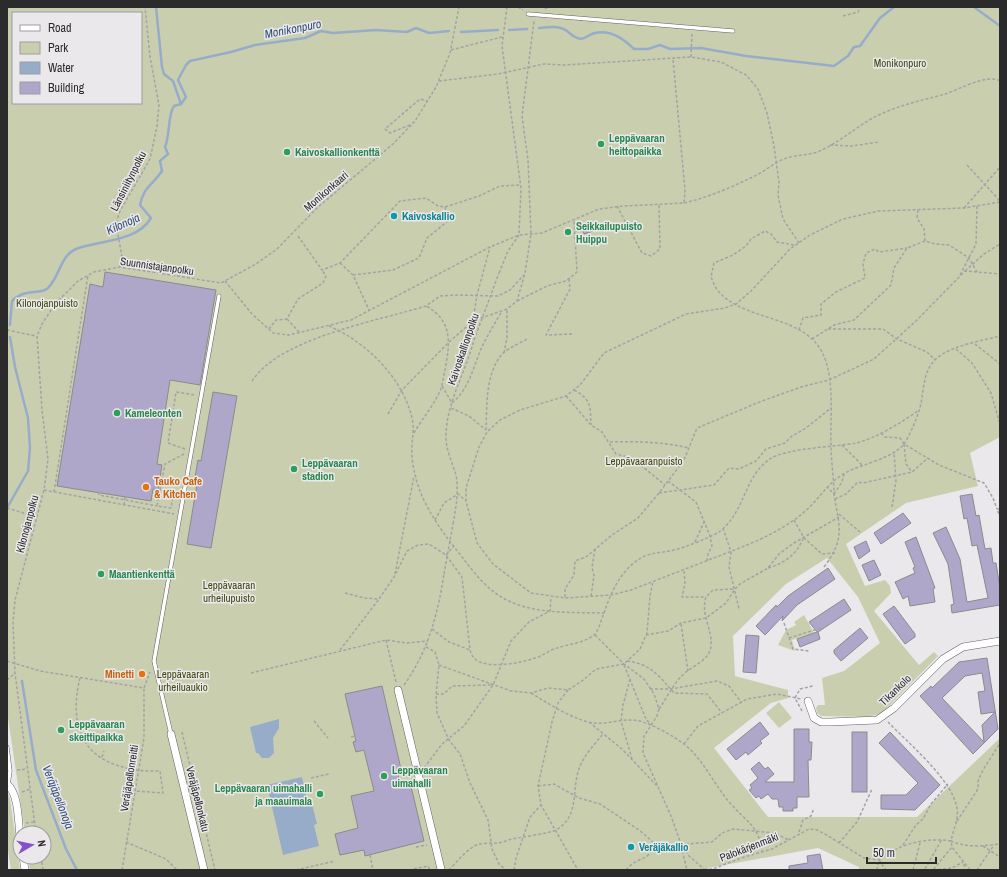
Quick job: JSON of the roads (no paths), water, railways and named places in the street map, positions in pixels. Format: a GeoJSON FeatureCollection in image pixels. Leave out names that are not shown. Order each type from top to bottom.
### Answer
{"type":"FeatureCollection","features":[{"type":"Feature","properties":{"kind":"street","name":"Tikankolo"},"geometry":{"type":"LineString","coordinates":[[808,700],[814,718],[821,722],[864,722],[877,720],[883,717],[943,658],[962,647],[1000,641]]}},
{"type":"Feature","properties":{"kind":"street"},"geometry":{"type":"LineString","coordinates":[[398,690],[442,870]]}},
{"type":"Feature","properties":{"kind":"street","name":"Veräjäpellonkatu"},"geometry":{"type":"LineString","coordinates":[[171,734],[204,870]]}},
{"type":"Feature","properties":{"kind":"street"},"geometry":{"type":"LineString","coordinates":[[8,785],[14,796],[18,825]]}},
{"type":"Feature","properties":{"kind":"lane"},"geometry":{"type":"LineString","coordinates":[[528,14],[733,31]]}},
{"type":"Feature","properties":{"kind":"lane"},"geometry":{"type":"LineString","coordinates":[[171,734],[154,660],[219,296]]}},
{"type":"Feature","properties":{"kind":"lane"},"geometry":{"type":"LineString","coordinates":[[7,747],[10,771],[8,785]]}},
{"type":"Feature","properties":{"kind":"water"},"geometry":{"type":"Polygon","coordinates":[[[279,719],[279,728],[273,738],[274,753],[269,758],[262,758],[258,753],[256,753],[250,727],[279,719]]]}},
{"type":"Feature","properties":{"kind":"water"},"geometry":{"type":"Polygon","coordinates":[[[302,777],[308,804],[312,804],[317,824],[314,825],[319,846],[283,855],[267,785],[302,777]]]}},
{"type":"Feature","properties":{"kind":"waterway"},"geometry":{"type":"LineString","coordinates":[[156,7],[162,67],[164,74],[173,81],[181,104]]}},
{"type":"Feature","properties":{"kind":"waterway","name":"Monikonpuro"},"geometry":{"type":"LineString","coordinates":[[539,28],[561,28],[581,39],[595,33],[606,32],[621,38],[634,49],[648,49],[660,45],[670,49],[701,48],[746,56],[834,66],[848,56],[854,47],[860,46],[880,18],[894,7]]}},
{"type":"Feature","properties":{"kind":"waterway","name":"Monikonpuro"},"geometry":{"type":"LineString","coordinates":[[974,7],[1000,26]]}},
{"type":"Feature","properties":{"kind":"waterway","name":"Monikonpuro"},"geometry":{"type":"LineString","coordinates":[[181,104],[186,97],[178,80],[186,65],[190,61],[255,45],[305,38],[321,31],[333,33],[376,30],[407,32],[416,28],[429,33],[449,31]]}},
{"type":"Feature","properties":{"kind":"waterway","name":"Monikonpuro"},"geometry":{"type":"LineString","coordinates":[[509,30],[527,29]]}},
{"type":"Feature","properties":{"kind":"waterway","name":"Monikonpuro"},"geometry":{"type":"LineString","coordinates":[[461,32],[498,30]]}},
{"type":"Feature","properties":{"kind":"waterway","name":"Kilonoja"},"geometry":{"type":"LineString","coordinates":[[10,325],[12,301],[22,294],[41,291],[48,288],[55,278],[63,261],[71,252],[86,246],[127,236],[137,232],[145,226],[151,218],[140,205],[146,190],[162,171],[160,161],[168,154],[165,147],[172,109],[174,106],[181,104]]}},
{"type":"Feature","properties":{"kind":"waterway","name":"Kilonoja"},"geometry":{"type":"LineString","coordinates":[[7,508],[28,471],[30,448],[28,418],[15,367],[10,337]]}},
{"type":"Feature","properties":{"kind":"waterway","name":"Veräjäpellonoja"},"geometry":{"type":"LineString","coordinates":[[22,681],[36,770],[66,849],[77,870]]}},
{"type":"Feature","properties":{"kind":"place","name":"Leppävaaran heittopaikka"},"geometry":{"type":"Point","coordinates":[601,144]}},
{"type":"Feature","properties":{"kind":"place","name":"Kaivoskallionkenttä"},"geometry":{"type":"Point","coordinates":[287,152]}},
{"type":"Feature","properties":{"kind":"place","name":"Kaivoskallio"},"geometry":{"type":"Point","coordinates":[394,216]}},
{"type":"Feature","properties":{"kind":"place","name":"Seikkailupuisto Huippu"},"geometry":{"type":"Point","coordinates":[568,232]}},
{"type":"Feature","properties":{"kind":"place","name":"Kameleonten"},"geometry":{"type":"Point","coordinates":[117,413]}},
{"type":"Feature","properties":{"kind":"place","name":"Leppävaaran stadion"},"geometry":{"type":"Point","coordinates":[294,469]}},
{"type":"Feature","properties":{"kind":"place","name":"Tauko Cafe & Kitchen"},"geometry":{"type":"Point","coordinates":[146,487]}},
{"type":"Feature","properties":{"kind":"place","name":"Maantienkenttä"},"geometry":{"type":"Point","coordinates":[101,574]}},
{"type":"Feature","properties":{"kind":"place","name":"Minetti"},"geometry":{"type":"Point","coordinates":[142,674]}},
{"type":"Feature","properties":{"kind":"place","name":"Leppävaaran skeittipaikka"},"geometry":{"type":"Point","coordinates":[61,730]}},
{"type":"Feature","properties":{"kind":"place","name":"Leppävaaran uimahalli"},"geometry":{"type":"Point","coordinates":[384,776]}},
{"type":"Feature","properties":{"kind":"place","name":"Leppävaaran uimahalli ja maauimala"},"geometry":{"type":"Point","coordinates":[320,794]}},
{"type":"Feature","properties":{"kind":"place","name":"Veräjäkallio"},"geometry":{"type":"Point","coordinates":[631,847]}},
{"type":"Feature","properties":{"kind":"park label","name":"Kilonojanpuisto"},"geometry":{"type":"Point","coordinates":[47,303]}},
{"type":"Feature","properties":{"kind":"park label","name":"Leppävaaranpuisto"},"geometry":{"type":"Point","coordinates":[644,461]}},
{"type":"Feature","properties":{"kind":"park label","name":"Leppävaaran urheilupuisto"},"geometry":{"type":"Point","coordinates":[229,591]}},
{"type":"Feature","properties":{"kind":"park label","name":"Leppävaaran urheiluaukio"},"geometry":{"type":"Point","coordinates":[183,680]}}]}
